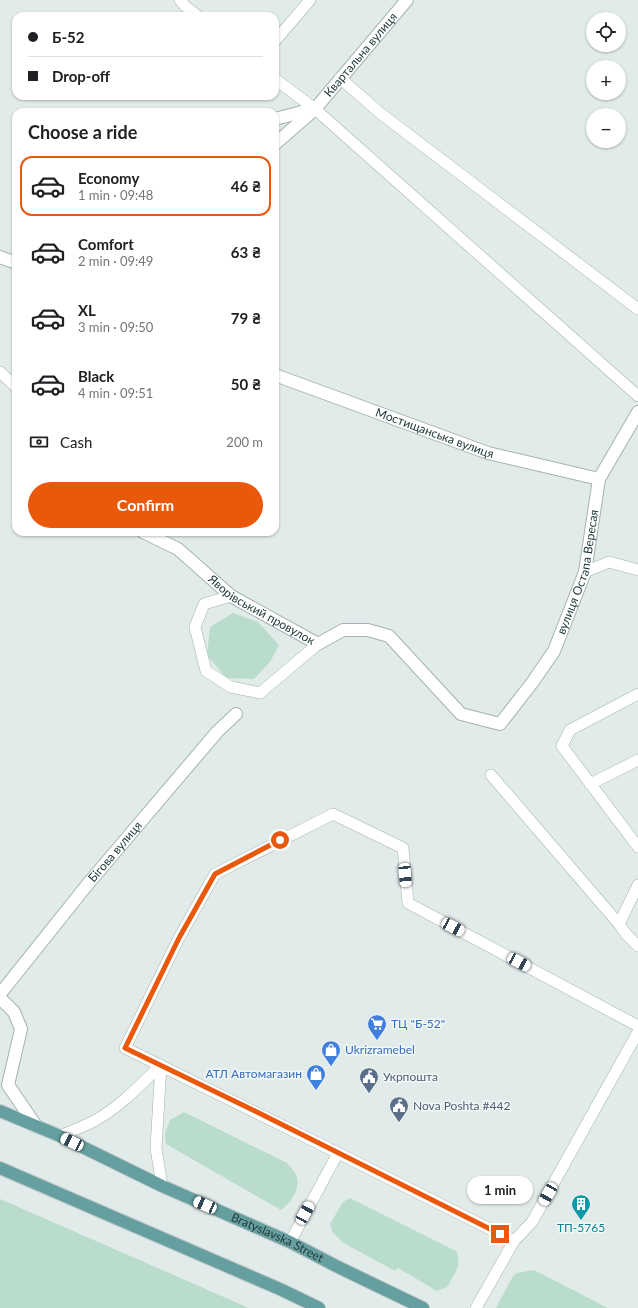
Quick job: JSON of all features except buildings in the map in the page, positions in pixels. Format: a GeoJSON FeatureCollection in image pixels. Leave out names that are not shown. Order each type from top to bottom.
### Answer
{"type":"FeatureCollection","features":[{"type":"Feature","properties":{"kind":"main road","name":"Bratyslavska Street"},"geometry":{"type":"LineString","coordinates":[[0,1111],[60,1136],[162,1186],[290,1242],[423,1308]]}},
{"type":"Feature","properties":{"kind":"main road"},"geometry":{"type":"LineString","coordinates":[[0,1168],[282,1290],[319,1308]]}},
{"type":"Feature","properties":{"kind":"street","name":"Квартальна вулиця"},"geometry":{"type":"LineString","coordinates":[[279,140],[314,109],[407,0]]}},
{"type":"Feature","properties":{"kind":"street"},"geometry":{"type":"LineString","coordinates":[[279,118],[314,109]]}},
{"type":"Feature","properties":{"kind":"street"},"geometry":{"type":"LineString","coordinates":[[0,257],[12,262]]}},
{"type":"Feature","properties":{"kind":"street","name":"Мостищанська вулиця"},"geometry":{"type":"LineString","coordinates":[[279,376],[488,453],[599,479]]}},
{"type":"Feature","properties":{"kind":"street","name":"вулиця Остапа Вересая"},"geometry":{"type":"LineString","coordinates":[[500,724],[532,683],[554,651],[584,572],[599,479],[638,412]]}},
{"type":"Feature","properties":{"kind":"street","name":"Яворівський провулок"},"geometry":{"type":"LineString","coordinates":[[151,536],[178,549],[231,596],[318,644],[343,630],[368,630],[389,636],[460,714],[500,724]]}},
{"type":"Feature","properties":{"kind":"street","name":"Бігова вулиця"},"geometry":{"type":"LineString","coordinates":[[0,994],[88,885],[218,732],[236,714]]}},
{"type":"Feature","properties":{"kind":"street"},"geometry":{"type":"LineString","coordinates":[[0,998],[14,1012],[21,1029],[8,1085],[36,1126]]}},
{"type":"Feature","properties":{"kind":"lane"},"geometry":{"type":"LineString","coordinates":[[180,0],[193,12]]}},
{"type":"Feature","properties":{"kind":"lane"},"geometry":{"type":"LineString","coordinates":[[279,36],[310,0]]}},
{"type":"Feature","properties":{"kind":"lane"},"geometry":{"type":"LineString","coordinates":[[340,78],[387,118],[638,309]]}},
{"type":"Feature","properties":{"kind":"lane"},"geometry":{"type":"LineString","coordinates":[[279,82],[314,109],[638,396]]}},
{"type":"Feature","properties":{"kind":"lane"},"geometry":{"type":"LineString","coordinates":[[0,372],[12,383]]}},
{"type":"Feature","properties":{"kind":"lane"},"geometry":{"type":"LineString","coordinates":[[584,572],[610,562],[638,570]]}},
{"type":"Feature","properties":{"kind":"lane"},"geometry":{"type":"LineString","coordinates":[[231,596],[204,604],[195,627],[206,671],[232,687],[260,693],[318,644]]}},
{"type":"Feature","properties":{"kind":"lane"},"geometry":{"type":"LineString","coordinates":[[636,839],[590,784],[562,746],[570,730],[638,694]]}},
{"type":"Feature","properties":{"kind":"lane"},"geometry":{"type":"LineString","coordinates":[[590,784],[638,760]]}},
{"type":"Feature","properties":{"kind":"lane"},"geometry":{"type":"LineString","coordinates":[[491,775],[620,924],[626,934],[638,946]]}},
{"type":"Feature","properties":{"kind":"lane"},"geometry":{"type":"LineString","coordinates":[[514,1241],[125,1048],[179,938],[215,874],[333,814],[403,848],[408,903],[638,1026]]}},
{"type":"Feature","properties":{"kind":"lane"},"geometry":{"type":"LineString","coordinates":[[620,924],[638,885]]}},
{"type":"Feature","properties":{"kind":"lane"},"geometry":{"type":"LineString","coordinates":[[476,1308],[514,1241],[532,1222],[638,1032]]}},
{"type":"Feature","properties":{"kind":"lane"},"geometry":{"type":"LineString","coordinates":[[60,1136],[94,1121],[126,1099],[161,1065]]}},
{"type":"Feature","properties":{"kind":"lane"},"geometry":{"type":"LineString","coordinates":[[161,1065],[156,1148],[162,1186]]}},
{"type":"Feature","properties":{"kind":"lane"},"geometry":{"type":"LineString","coordinates":[[290,1242],[338,1153]]}},
{"type":"Feature","properties":{"kind":"green space"},"geometry":{"type":"Polygon","coordinates":[[[233,613],[258,622],[279,645],[270,662],[254,679],[226,678],[207,655],[210,627],[233,613]]]}},
{"type":"Feature","properties":{"kind":"green space"},"geometry":{"type":"Polygon","coordinates":[[[184,1112],[287,1163],[295,1173],[298,1183],[295,1194],[289,1203],[281,1210],[166,1144],[165,1133],[170,1120],[184,1112]]]}},
{"type":"Feature","properties":{"kind":"green space"},"geometry":{"type":"Polygon","coordinates":[[[350,1198],[456,1251],[459,1261],[457,1270],[447,1287],[437,1291],[398,1268],[395,1271],[342,1242],[332,1231],[330,1224],[343,1202],[350,1198]]]}},
{"type":"Feature","properties":{"kind":"green space"},"geometry":{"type":"Polygon","coordinates":[[[0,1199],[249,1308],[0,1308],[0,1199]]]}},
{"type":"Feature","properties":{"kind":"green space"},"geometry":{"type":"Polygon","coordinates":[[[534,1270],[608,1308],[496,1308],[513,1276],[517,1273],[534,1270]]]}},
{"type":"Feature","properties":{"kind":"place","name":"ТЦ \"Б-52\""},"geometry":{"type":"Point","coordinates":[377,1041]}},
{"type":"Feature","properties":{"kind":"place","name":"Ukrizramebel"},"geometry":{"type":"Point","coordinates":[331,1067]}},
{"type":"Feature","properties":{"kind":"place","name":"АТЛ Автомагазин"},"geometry":{"type":"Point","coordinates":[316,1091]}},
{"type":"Feature","properties":{"kind":"place","name":"Укрпошта"},"geometry":{"type":"Point","coordinates":[369,1094]}},
{"type":"Feature","properties":{"kind":"place","name":"Nova Poshta #442"},"geometry":{"type":"Point","coordinates":[399,1123]}},
{"type":"Feature","properties":{"kind":"place","name":"ТП-5765"},"geometry":{"type":"Point","coordinates":[581,1221]}},
{"type":"Feature","properties":{"kind":"route"},"geometry":{"type":"LineString","coordinates":[[280,840],[215,874],[179,938],[125,1048],[352,1159],[500,1234]]}}]}
